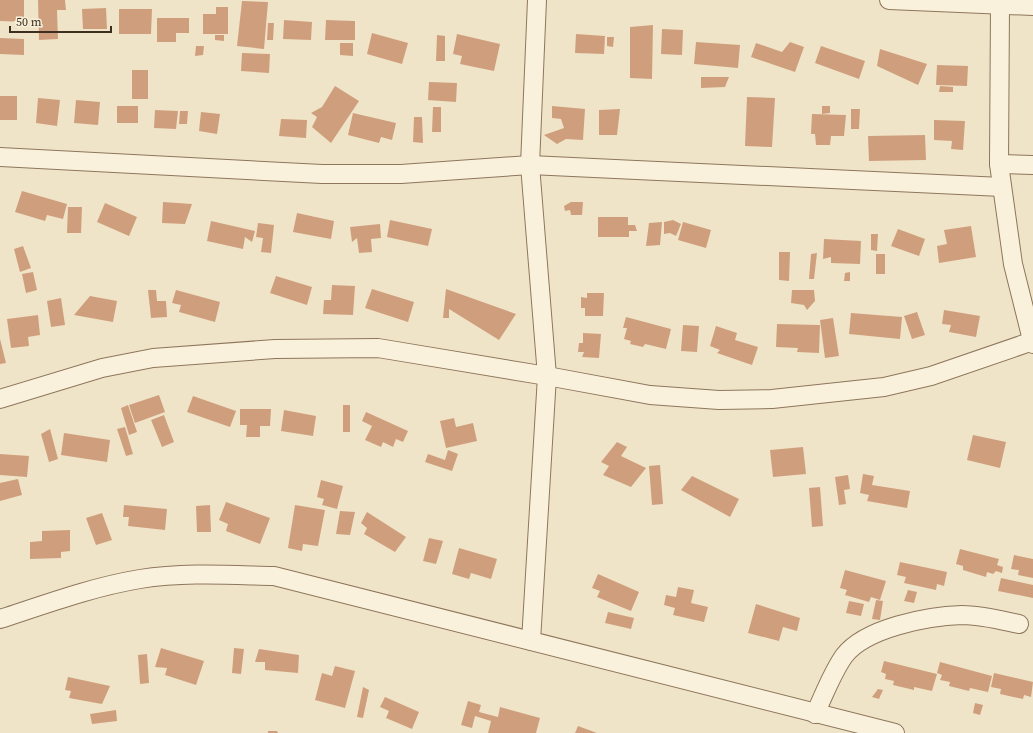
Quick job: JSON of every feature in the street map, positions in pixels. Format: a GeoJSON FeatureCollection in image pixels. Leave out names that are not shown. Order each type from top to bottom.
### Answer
{"type":"FeatureCollection","features":[{"type":"Feature","properties":{"kind":"street"},"geometry":{"type":"LineString","coordinates":[[531,640],[546,376],[530,165],[536,0]]}},
{"type":"Feature","properties":{"kind":"street"},"geometry":{"type":"LineString","coordinates":[[889,0],[1033,6]]}},
{"type":"Feature","properties":{"kind":"street"},"geometry":{"type":"LineString","coordinates":[[0,399],[102,368],[153,358],[275,349],[378,348],[650,395],[719,400],[772,399],[884,387],[931,376],[1033,342],[1013,264],[999,164],[1000,5]]}},
{"type":"Feature","properties":{"kind":"street"},"geometry":{"type":"LineString","coordinates":[[0,158],[322,174],[401,174],[530,165],[1002,187]]}},
{"type":"Feature","properties":{"kind":"street"},"geometry":{"type":"LineString","coordinates":[[999,164],[1033,165]]}},
{"type":"Feature","properties":{"kind":"street"},"geometry":{"type":"LineString","coordinates":[[0,619],[72,595],[140,579],[203,574],[274,576],[895,733]]}},
{"type":"Feature","properties":{"kind":"street"},"geometry":{"type":"LineString","coordinates":[[815,714],[844,656],[855,645],[878,633],[900,625],[939,616],[963,615],[1019,624]]}},
{"type":"Feature","properties":{"kind":"building"},"geometry":{"type":"Polygon","coordinates":[[[0,0],[24,0],[24,22],[0,21],[0,0]]]}},
{"type":"Feature","properties":{"kind":"building"},"geometry":{"type":"Polygon","coordinates":[[[38,0],[65,0],[66,10],[57,10],[58,39],[39,40],[38,0]]]}},
{"type":"Feature","properties":{"kind":"building"},"geometry":{"type":"Polygon","coordinates":[[[242,1],[268,2],[264,49],[237,46],[242,1]]]}},
{"type":"Feature","properties":{"kind":"building"},"geometry":{"type":"Polygon","coordinates":[[[216,7],[228,7],[228,34],[203,34],[203,14],[216,14],[216,7]]]}},
{"type":"Feature","properties":{"kind":"building"},"geometry":{"type":"Polygon","coordinates":[[[106,8],[107,29],[83,29],[82,9],[106,8]]]}},
{"type":"Feature","properties":{"kind":"building"},"geometry":{"type":"Polygon","coordinates":[[[119,9],[152,9],[151,34],[119,34],[119,9]]]}},
{"type":"Feature","properties":{"kind":"building"},"geometry":{"type":"Polygon","coordinates":[[[157,18],[189,18],[189,33],[176,33],[176,42],[157,42],[157,18]]]}},
{"type":"Feature","properties":{"kind":"building"},"geometry":{"type":"Polygon","coordinates":[[[284,20],[312,22],[311,40],[283,39],[284,20]]]}},
{"type":"Feature","properties":{"kind":"building"},"geometry":{"type":"Polygon","coordinates":[[[326,20],[355,21],[355,40],[325,40],[326,20]]]}},
{"type":"Feature","properties":{"kind":"building"},"geometry":{"type":"Polygon","coordinates":[[[268,23],[274,23],[273,40],[267,40],[268,23]]]}},
{"type":"Feature","properties":{"kind":"building"},"geometry":{"type":"Polygon","coordinates":[[[653,25],[652,79],[630,78],[630,27],[653,25]]]}},
{"type":"Feature","properties":{"kind":"building"},"geometry":{"type":"Polygon","coordinates":[[[662,29],[683,30],[682,55],[661,54],[662,29]]]}},
{"type":"Feature","properties":{"kind":"building"},"geometry":{"type":"Polygon","coordinates":[[[372,33],[408,43],[402,64],[367,54],[372,33]]]}},
{"type":"Feature","properties":{"kind":"building"},"geometry":{"type":"Polygon","coordinates":[[[457,34],[500,44],[494,71],[460,64],[462,56],[453,54],[457,34]]]}},
{"type":"Feature","properties":{"kind":"building"},"geometry":{"type":"Polygon","coordinates":[[[576,34],[605,36],[604,54],[575,53],[576,34]]]}},
{"type":"Feature","properties":{"kind":"building"},"geometry":{"type":"Polygon","coordinates":[[[215,35],[224,35],[224,41],[215,40],[215,35]]]}},
{"type":"Feature","properties":{"kind":"building"},"geometry":{"type":"Polygon","coordinates":[[[437,35],[445,36],[445,61],[436,61],[437,35]]]}},
{"type":"Feature","properties":{"kind":"building"},"geometry":{"type":"Polygon","coordinates":[[[607,37],[614,37],[613,47],[607,46],[607,37]]]}},
{"type":"Feature","properties":{"kind":"building"},"geometry":{"type":"Polygon","coordinates":[[[0,38],[24,39],[24,55],[0,54],[0,38]]]}},
{"type":"Feature","properties":{"kind":"building"},"geometry":{"type":"Polygon","coordinates":[[[696,42],[740,45],[738,68],[694,64],[696,42]]]}},
{"type":"Feature","properties":{"kind":"building"},"geometry":{"type":"Polygon","coordinates":[[[790,42],[804,47],[795,72],[751,57],[756,43],[782,52],[790,42]]]}},
{"type":"Feature","properties":{"kind":"building"},"geometry":{"type":"Polygon","coordinates":[[[340,43],[353,43],[353,56],[340,55],[340,43]]]}},
{"type":"Feature","properties":{"kind":"building"},"geometry":{"type":"Polygon","coordinates":[[[196,46],[204,46],[203,55],[195,56],[196,46]]]}},
{"type":"Feature","properties":{"kind":"building"},"geometry":{"type":"Polygon","coordinates":[[[821,46],[865,61],[859,79],[815,63],[821,46]]]}},
{"type":"Feature","properties":{"kind":"building"},"geometry":{"type":"Polygon","coordinates":[[[880,49],[927,64],[918,85],[877,66],[880,49]]]}},
{"type":"Feature","properties":{"kind":"building"},"geometry":{"type":"Polygon","coordinates":[[[242,53],[270,54],[269,73],[241,71],[242,53]]]}},
{"type":"Feature","properties":{"kind":"building"},"geometry":{"type":"Polygon","coordinates":[[[937,65],[968,66],[967,86],[936,85],[937,65]]]}},
{"type":"Feature","properties":{"kind":"building"},"geometry":{"type":"Polygon","coordinates":[[[132,70],[148,70],[148,99],[132,99],[132,70]]]}},
{"type":"Feature","properties":{"kind":"building"},"geometry":{"type":"Polygon","coordinates":[[[701,77],[729,77],[725,87],[701,88],[701,77]]]}},
{"type":"Feature","properties":{"kind":"building"},"geometry":{"type":"Polygon","coordinates":[[[429,82],[457,83],[456,102],[428,100],[429,82]]]}},
{"type":"Feature","properties":{"kind":"building"},"geometry":{"type":"Polygon","coordinates":[[[335,86],[359,101],[331,143],[312,127],[317,117],[311,113],[322,107],[335,86]]]}},
{"type":"Feature","properties":{"kind":"building"},"geometry":{"type":"Polygon","coordinates":[[[940,86],[953,87],[953,92],[939,92],[940,86]]]}},
{"type":"Feature","properties":{"kind":"building"},"geometry":{"type":"Polygon","coordinates":[[[0,96],[17,96],[17,120],[0,120],[0,96]]]}},
{"type":"Feature","properties":{"kind":"building"},"geometry":{"type":"Polygon","coordinates":[[[747,97],[775,98],[772,147],[745,146],[747,97]]]}},
{"type":"Feature","properties":{"kind":"building"},"geometry":{"type":"Polygon","coordinates":[[[38,98],[60,100],[57,126],[36,123],[38,98]]]}},
{"type":"Feature","properties":{"kind":"building"},"geometry":{"type":"Polygon","coordinates":[[[76,100],[100,102],[98,125],[74,123],[76,100]]]}},
{"type":"Feature","properties":{"kind":"building"},"geometry":{"type":"Polygon","coordinates":[[[117,106],[138,106],[138,123],[117,123],[117,106]]]}},
{"type":"Feature","properties":{"kind":"building"},"geometry":{"type":"Polygon","coordinates":[[[552,106],[585,109],[583,140],[566,139],[557,144],[544,135],[564,128],[561,119],[552,118],[552,106]]]}},
{"type":"Feature","properties":{"kind":"building"},"geometry":{"type":"Polygon","coordinates":[[[822,106],[830,106],[830,113],[822,114],[822,106]]]}},
{"type":"Feature","properties":{"kind":"building"},"geometry":{"type":"Polygon","coordinates":[[[433,107],[441,107],[441,132],[432,132],[433,107]]]}},
{"type":"Feature","properties":{"kind":"building"},"geometry":{"type":"Polygon","coordinates":[[[620,109],[617,135],[599,135],[599,110],[620,109]]]}},
{"type":"Feature","properties":{"kind":"building"},"geometry":{"type":"Polygon","coordinates":[[[851,109],[860,109],[859,129],[851,129],[851,109]]]}},
{"type":"Feature","properties":{"kind":"building"},"geometry":{"type":"Polygon","coordinates":[[[155,110],[178,111],[176,129],[154,128],[155,110]]]}},
{"type":"Feature","properties":{"kind":"building"},"geometry":{"type":"Polygon","coordinates":[[[180,111],[188,111],[187,124],[179,124],[180,111]]]}},
{"type":"Feature","properties":{"kind":"building"},"geometry":{"type":"Polygon","coordinates":[[[201,112],[220,114],[217,134],[199,131],[201,112]]]}},
{"type":"Feature","properties":{"kind":"building"},"geometry":{"type":"Polygon","coordinates":[[[353,113],[396,123],[392,140],[381,137],[379,143],[348,135],[353,113]]]}},
{"type":"Feature","properties":{"kind":"building"},"geometry":{"type":"Polygon","coordinates":[[[812,114],[846,115],[844,136],[831,136],[830,145],[816,145],[815,134],[811,134],[812,114]]]}},
{"type":"Feature","properties":{"kind":"building"},"geometry":{"type":"Polygon","coordinates":[[[414,117],[422,117],[423,143],[413,142],[414,117]]]}},
{"type":"Feature","properties":{"kind":"building"},"geometry":{"type":"Polygon","coordinates":[[[281,119],[307,120],[306,138],[279,136],[281,119]]]}},
{"type":"Feature","properties":{"kind":"building"},"geometry":{"type":"Polygon","coordinates":[[[934,120],[965,121],[963,150],[951,149],[952,141],[934,140],[934,120]]]}},
{"type":"Feature","properties":{"kind":"building"},"geometry":{"type":"Polygon","coordinates":[[[925,135],[926,160],[869,161],[868,136],[925,135]]]}},
{"type":"Feature","properties":{"kind":"building"},"geometry":{"type":"Polygon","coordinates":[[[22,191],[67,204],[63,219],[47,215],[45,221],[15,212],[22,191]]]}},
{"type":"Feature","properties":{"kind":"building"},"geometry":{"type":"Polygon","coordinates":[[[163,202],[192,204],[185,224],[162,223],[163,202]]]}},
{"type":"Feature","properties":{"kind":"building"},"geometry":{"type":"Polygon","coordinates":[[[571,202],[583,202],[582,215],[571,215],[570,210],[565,211],[564,206],[571,202]]]}},
{"type":"Feature","properties":{"kind":"building"},"geometry":{"type":"Polygon","coordinates":[[[105,203],[137,217],[129,236],[97,222],[105,203]]]}},
{"type":"Feature","properties":{"kind":"building"},"geometry":{"type":"Polygon","coordinates":[[[68,207],[82,207],[81,233],[67,233],[68,207]]]}},
{"type":"Feature","properties":{"kind":"building"},"geometry":{"type":"Polygon","coordinates":[[[297,213],[334,221],[331,239],[293,232],[297,213]]]}},
{"type":"Feature","properties":{"kind":"building"},"geometry":{"type":"Polygon","coordinates":[[[598,217],[628,217],[628,225],[635,225],[637,231],[629,231],[629,237],[598,237],[598,217]]]}},
{"type":"Feature","properties":{"kind":"building"},"geometry":{"type":"Polygon","coordinates":[[[390,220],[432,229],[428,246],[387,237],[390,220]]]}},
{"type":"Feature","properties":{"kind":"building"},"geometry":{"type":"Polygon","coordinates":[[[673,220],[681,224],[676,236],[670,233],[664,234],[664,222],[673,220]]]}},
{"type":"Feature","properties":{"kind":"building"},"geometry":{"type":"Polygon","coordinates":[[[211,221],[255,231],[252,242],[245,237],[243,249],[207,241],[211,221]]]}},
{"type":"Feature","properties":{"kind":"building"},"geometry":{"type":"Polygon","coordinates":[[[662,222],[660,245],[646,246],[649,223],[662,222]]]}},
{"type":"Feature","properties":{"kind":"building"},"geometry":{"type":"Polygon","coordinates":[[[683,222],[711,230],[706,248],[678,240],[683,222]]]}},
{"type":"Feature","properties":{"kind":"building"},"geometry":{"type":"Polygon","coordinates":[[[258,223],[274,225],[271,253],[261,252],[263,238],[256,237],[258,223]]]}},
{"type":"Feature","properties":{"kind":"building"},"geometry":{"type":"Polygon","coordinates":[[[380,224],[381,238],[371,239],[372,252],[359,253],[357,238],[352,242],[350,227],[380,224]]]}},
{"type":"Feature","properties":{"kind":"building"},"geometry":{"type":"Polygon","coordinates":[[[971,226],[976,257],[939,263],[937,246],[947,244],[944,230],[971,226]]]}},
{"type":"Feature","properties":{"kind":"building"},"geometry":{"type":"Polygon","coordinates":[[[898,229],[925,239],[919,256],[891,246],[898,229]]]}},
{"type":"Feature","properties":{"kind":"building"},"geometry":{"type":"Polygon","coordinates":[[[871,234],[878,234],[877,251],[871,250],[871,234]]]}},
{"type":"Feature","properties":{"kind":"building"},"geometry":{"type":"Polygon","coordinates":[[[824,239],[861,241],[860,264],[831,263],[831,257],[823,259],[824,239]]]}},
{"type":"Feature","properties":{"kind":"building"},"geometry":{"type":"Polygon","coordinates":[[[23,246],[31,268],[20,272],[14,249],[23,246]]]}},
{"type":"Feature","properties":{"kind":"building"},"geometry":{"type":"Polygon","coordinates":[[[779,252],[790,252],[789,281],[779,280],[779,252]]]}},
{"type":"Feature","properties":{"kind":"building"},"geometry":{"type":"Polygon","coordinates":[[[817,253],[814,279],[809,279],[811,254],[817,253]]]}},
{"type":"Feature","properties":{"kind":"building"},"geometry":{"type":"Polygon","coordinates":[[[876,254],[885,254],[885,274],[876,274],[876,254]]]}},
{"type":"Feature","properties":{"kind":"building"},"geometry":{"type":"Polygon","coordinates":[[[33,272],[37,290],[26,293],[22,274],[33,272]]]}},
{"type":"Feature","properties":{"kind":"building"},"geometry":{"type":"Polygon","coordinates":[[[850,272],[850,281],[844,281],[845,273],[850,272]]]}},
{"type":"Feature","properties":{"kind":"building"},"geometry":{"type":"Polygon","coordinates":[[[276,276],[312,287],[307,305],[270,293],[276,276]]]}},
{"type":"Feature","properties":{"kind":"building"},"geometry":{"type":"Polygon","coordinates":[[[332,285],[355,286],[353,315],[323,314],[324,300],[331,300],[332,285]]]}},
{"type":"Feature","properties":{"kind":"building"},"geometry":{"type":"Polygon","coordinates":[[[372,289],[414,302],[408,322],[365,308],[372,289]]]}},
{"type":"Feature","properties":{"kind":"building"},"geometry":{"type":"Polygon","coordinates":[[[446,289],[516,314],[499,340],[449,309],[449,318],[443,318],[446,289]]]}},
{"type":"Feature","properties":{"kind":"building"},"geometry":{"type":"Polygon","coordinates":[[[148,290],[156,290],[157,301],[166,301],[167,317],[151,318],[148,290]]]}},
{"type":"Feature","properties":{"kind":"building"},"geometry":{"type":"Polygon","coordinates":[[[176,290],[220,302],[215,322],[179,312],[181,305],[172,303],[176,290]]]}},
{"type":"Feature","properties":{"kind":"building"},"geometry":{"type":"Polygon","coordinates":[[[792,290],[814,290],[815,301],[807,310],[804,305],[791,303],[792,290]]]}},
{"type":"Feature","properties":{"kind":"building"},"geometry":{"type":"Polygon","coordinates":[[[587,293],[604,293],[603,316],[585,316],[585,308],[581,308],[581,297],[587,298],[587,293]]]}},
{"type":"Feature","properties":{"kind":"building"},"geometry":{"type":"Polygon","coordinates":[[[90,296],[117,301],[113,322],[74,315],[90,296]]]}},
{"type":"Feature","properties":{"kind":"building"},"geometry":{"type":"Polygon","coordinates":[[[61,298],[65,325],[51,327],[47,301],[61,298]]]}},
{"type":"Feature","properties":{"kind":"building"},"geometry":{"type":"Polygon","coordinates":[[[944,310],[980,316],[976,337],[949,332],[951,325],[942,324],[944,310]]]}},
{"type":"Feature","properties":{"kind":"building"},"geometry":{"type":"Polygon","coordinates":[[[917,312],[925,335],[912,339],[904,316],[917,312]]]}},
{"type":"Feature","properties":{"kind":"building"},"geometry":{"type":"Polygon","coordinates":[[[851,313],[902,317],[900,339],[849,334],[851,313]]]}},
{"type":"Feature","properties":{"kind":"building"},"geometry":{"type":"Polygon","coordinates":[[[38,315],[40,335],[28,337],[29,346],[11,348],[7,319],[38,315]]]}},
{"type":"Feature","properties":{"kind":"building"},"geometry":{"type":"Polygon","coordinates":[[[626,317],[671,329],[666,349],[645,344],[643,347],[630,344],[631,341],[624,339],[627,328],[623,328],[626,317]]]}},
{"type":"Feature","properties":{"kind":"building"},"geometry":{"type":"Polygon","coordinates":[[[833,318],[839,356],[825,358],[820,320],[833,318]]]}},
{"type":"Feature","properties":{"kind":"building"},"geometry":{"type":"Polygon","coordinates":[[[777,324],[820,325],[819,353],[797,352],[798,348],[776,347],[777,324]]]}},
{"type":"Feature","properties":{"kind":"building"},"geometry":{"type":"Polygon","coordinates":[[[683,325],[699,326],[697,352],[681,351],[683,325]]]}},
{"type":"Feature","properties":{"kind":"building"},"geometry":{"type":"Polygon","coordinates":[[[716,326],[737,333],[735,340],[758,347],[752,365],[717,353],[720,350],[710,346],[716,326]]]}},
{"type":"Feature","properties":{"kind":"building"},"geometry":{"type":"Polygon","coordinates":[[[583,333],[601,334],[599,358],[582,357],[584,352],[578,352],[579,343],[583,343],[583,333]]]}},
{"type":"Feature","properties":{"kind":"building"},"geometry":{"type":"Polygon","coordinates":[[[0,339],[6,363],[0,364],[0,339]]]}},
{"type":"Feature","properties":{"kind":"building"},"geometry":{"type":"Polygon","coordinates":[[[159,395],[165,412],[135,423],[129,405],[159,395]]]}},
{"type":"Feature","properties":{"kind":"building"},"geometry":{"type":"Polygon","coordinates":[[[193,396],[236,411],[230,427],[187,412],[193,396]]]}},
{"type":"Feature","properties":{"kind":"building"},"geometry":{"type":"Polygon","coordinates":[[[128,405],[137,432],[129,435],[121,408],[128,405]]]}},
{"type":"Feature","properties":{"kind":"building"},"geometry":{"type":"Polygon","coordinates":[[[343,405],[350,405],[350,432],[343,432],[343,405]]]}},
{"type":"Feature","properties":{"kind":"building"},"geometry":{"type":"Polygon","coordinates":[[[240,409],[271,409],[270,426],[260,426],[260,437],[246,437],[247,425],[240,425],[240,409]]]}},
{"type":"Feature","properties":{"kind":"building"},"geometry":{"type":"Polygon","coordinates":[[[284,410],[316,416],[313,436],[281,431],[284,410]]]}},
{"type":"Feature","properties":{"kind":"building"},"geometry":{"type":"Polygon","coordinates":[[[366,412],[408,431],[403,442],[396,439],[393,447],[383,442],[381,447],[365,440],[372,426],[362,421],[366,412]]]}},
{"type":"Feature","properties":{"kind":"building"},"geometry":{"type":"Polygon","coordinates":[[[164,415],[174,442],[162,447],[151,420],[164,415]]]}},
{"type":"Feature","properties":{"kind":"building"},"geometry":{"type":"Polygon","coordinates":[[[454,418],[456,427],[473,423],[477,441],[446,448],[440,421],[454,418]]]}},
{"type":"Feature","properties":{"kind":"building"},"geometry":{"type":"Polygon","coordinates":[[[125,427],[133,454],[126,456],[117,429],[125,427]]]}},
{"type":"Feature","properties":{"kind":"building"},"geometry":{"type":"Polygon","coordinates":[[[50,429],[58,459],[49,462],[41,434],[50,429]]]}},
{"type":"Feature","properties":{"kind":"building"},"geometry":{"type":"Polygon","coordinates":[[[64,433],[110,440],[107,462],[61,455],[64,433]]]}},
{"type":"Feature","properties":{"kind":"building"},"geometry":{"type":"Polygon","coordinates":[[[973,435],[1006,442],[1000,468],[967,460],[973,435]]]}},
{"type":"Feature","properties":{"kind":"building"},"geometry":{"type":"Polygon","coordinates":[[[617,442],[627,447],[621,456],[646,468],[631,487],[603,475],[609,466],[601,462],[617,442]]]}},
{"type":"Feature","properties":{"kind":"building"},"geometry":{"type":"Polygon","coordinates":[[[803,447],[806,474],[773,477],[770,450],[803,447]]]}},
{"type":"Feature","properties":{"kind":"building"},"geometry":{"type":"Polygon","coordinates":[[[448,450],[458,454],[452,471],[425,462],[428,454],[445,460],[448,450]]]}},
{"type":"Feature","properties":{"kind":"building"},"geometry":{"type":"Polygon","coordinates":[[[0,454],[29,456],[27,477],[0,475],[0,454]]]}},
{"type":"Feature","properties":{"kind":"building"},"geometry":{"type":"Polygon","coordinates":[[[660,465],[663,504],[652,505],[649,466],[660,465]]]}},
{"type":"Feature","properties":{"kind":"building"},"geometry":{"type":"Polygon","coordinates":[[[863,474],[874,476],[872,485],[910,491],[907,508],[867,501],[869,495],[860,493],[863,474]]]}},
{"type":"Feature","properties":{"kind":"building"},"geometry":{"type":"Polygon","coordinates":[[[848,475],[850,489],[844,490],[846,504],[839,505],[835,477],[848,475]]]}},
{"type":"Feature","properties":{"kind":"building"},"geometry":{"type":"Polygon","coordinates":[[[692,476],[739,499],[730,517],[681,490],[692,476]]]}},
{"type":"Feature","properties":{"kind":"building"},"geometry":{"type":"Polygon","coordinates":[[[18,479],[22,495],[0,501],[0,483],[18,479]]]}},
{"type":"Feature","properties":{"kind":"building"},"geometry":{"type":"Polygon","coordinates":[[[321,480],[343,486],[337,509],[322,505],[324,499],[317,497],[321,480]]]}},
{"type":"Feature","properties":{"kind":"building"},"geometry":{"type":"Polygon","coordinates":[[[820,487],[823,526],[812,527],[809,488],[820,487]]]}},
{"type":"Feature","properties":{"kind":"building"},"geometry":{"type":"Polygon","coordinates":[[[226,502],[270,518],[260,544],[226,531],[228,524],[219,520],[226,502]]]}},
{"type":"Feature","properties":{"kind":"building"},"geometry":{"type":"Polygon","coordinates":[[[124,505],[167,509],[165,530],[128,526],[129,517],[123,517],[124,505]]]}},
{"type":"Feature","properties":{"kind":"building"},"geometry":{"type":"Polygon","coordinates":[[[210,505],[211,532],[197,532],[196,506],[210,505]]]}},
{"type":"Feature","properties":{"kind":"building"},"geometry":{"type":"Polygon","coordinates":[[[295,505],[325,510],[318,546],[303,544],[302,551],[288,548],[295,505]]]}},
{"type":"Feature","properties":{"kind":"building"},"geometry":{"type":"Polygon","coordinates":[[[340,511],[355,512],[350,535],[336,534],[340,511]]]}},
{"type":"Feature","properties":{"kind":"building"},"geometry":{"type":"Polygon","coordinates":[[[367,512],[406,537],[395,552],[364,534],[367,528],[361,523],[367,512]]]}},
{"type":"Feature","properties":{"kind":"building"},"geometry":{"type":"Polygon","coordinates":[[[102,513],[112,540],[96,545],[86,518],[102,513]]]}},
{"type":"Feature","properties":{"kind":"building"},"geometry":{"type":"Polygon","coordinates":[[[70,530],[70,551],[61,552],[61,558],[30,559],[30,542],[42,541],[42,531],[70,530]]]}},
{"type":"Feature","properties":{"kind":"building"},"geometry":{"type":"Polygon","coordinates":[[[429,538],[443,541],[436,564],[423,561],[429,538]]]}},
{"type":"Feature","properties":{"kind":"building"},"geometry":{"type":"Polygon","coordinates":[[[459,548],[497,559],[491,579],[471,573],[469,579],[452,574],[459,548]]]}},
{"type":"Feature","properties":{"kind":"building"},"geometry":{"type":"Polygon","coordinates":[[[960,549],[999,559],[997,565],[1003,567],[1002,573],[996,571],[993,574],[987,572],[986,577],[963,570],[963,566],[956,564],[960,549]]]}},
{"type":"Feature","properties":{"kind":"building"},"geometry":{"type":"Polygon","coordinates":[[[1014,555],[1033,559],[1033,578],[1018,575],[1019,570],[1011,569],[1014,555]]]}},
{"type":"Feature","properties":{"kind":"building"},"geometry":{"type":"Polygon","coordinates":[[[900,562],[947,572],[944,586],[937,584],[936,590],[904,583],[906,577],[897,575],[900,562]]]}},
{"type":"Feature","properties":{"kind":"building"},"geometry":{"type":"Polygon","coordinates":[[[845,570],[886,581],[880,600],[871,597],[869,602],[845,595],[847,590],[840,588],[845,570]]]}},
{"type":"Feature","properties":{"kind":"building"},"geometry":{"type":"Polygon","coordinates":[[[598,574],[639,592],[631,611],[597,597],[600,591],[592,588],[598,574]]]}},
{"type":"Feature","properties":{"kind":"building"},"geometry":{"type":"Polygon","coordinates":[[[1001,578],[1033,585],[1033,598],[998,591],[1001,578]]]}},
{"type":"Feature","properties":{"kind":"building"},"geometry":{"type":"Polygon","coordinates":[[[678,587],[694,590],[691,603],[708,607],[704,622],[673,615],[675,608],[664,605],[666,595],[676,597],[678,587]]]}},
{"type":"Feature","properties":{"kind":"building"},"geometry":{"type":"Polygon","coordinates":[[[908,590],[917,592],[914,603],[904,601],[908,590]]]}},
{"type":"Feature","properties":{"kind":"building"},"geometry":{"type":"Polygon","coordinates":[[[876,600],[883,601],[880,620],[872,619],[876,600]]]}},
{"type":"Feature","properties":{"kind":"building"},"geometry":{"type":"Polygon","coordinates":[[[849,601],[864,604],[861,616],[846,613],[849,601]]]}},
{"type":"Feature","properties":{"kind":"building"},"geometry":{"type":"Polygon","coordinates":[[[756,604],[800,618],[797,631],[783,627],[779,641],[748,633],[756,604]]]}},
{"type":"Feature","properties":{"kind":"building"},"geometry":{"type":"Polygon","coordinates":[[[608,612],[634,618],[631,629],[605,623],[608,612]]]}},
{"type":"Feature","properties":{"kind":"building"},"geometry":{"type":"Polygon","coordinates":[[[161,648],[204,661],[196,685],[165,675],[167,668],[155,667],[161,648]]]}},
{"type":"Feature","properties":{"kind":"building"},"geometry":{"type":"Polygon","coordinates":[[[234,648],[244,649],[241,674],[232,673],[234,648]]]}},
{"type":"Feature","properties":{"kind":"building"},"geometry":{"type":"Polygon","coordinates":[[[259,649],[299,655],[298,673],[265,670],[265,662],[255,662],[259,649]]]}},
{"type":"Feature","properties":{"kind":"building"},"geometry":{"type":"Polygon","coordinates":[[[147,654],[149,683],[140,684],[138,655],[147,654]]]}},
{"type":"Feature","properties":{"kind":"building"},"geometry":{"type":"Polygon","coordinates":[[[884,661],[937,674],[932,691],[914,687],[914,690],[893,685],[894,681],[885,679],[886,674],[881,672],[884,661]]]}},
{"type":"Feature","properties":{"kind":"building"},"geometry":{"type":"Polygon","coordinates":[[[940,662],[992,676],[988,692],[970,688],[969,691],[949,686],[950,682],[940,680],[942,675],[937,673],[940,662]]]}},
{"type":"Feature","properties":{"kind":"building"},"geometry":{"type":"Polygon","coordinates":[[[335,666],[355,671],[345,708],[315,700],[322,673],[332,676],[335,666]]]}},
{"type":"Feature","properties":{"kind":"building"},"geometry":{"type":"Polygon","coordinates":[[[994,673],[1033,682],[1031,697],[1024,695],[1023,699],[1000,694],[1001,689],[991,687],[994,673]]]}},
{"type":"Feature","properties":{"kind":"building"},"geometry":{"type":"Polygon","coordinates":[[[68,677],[110,686],[102,704],[69,698],[71,691],[65,690],[68,677]]]}},
{"type":"Feature","properties":{"kind":"building"},"geometry":{"type":"Polygon","coordinates":[[[363,687],[369,690],[363,718],[357,717],[363,687]]]}},
{"type":"Feature","properties":{"kind":"building"},"geometry":{"type":"Polygon","coordinates":[[[878,689],[883,690],[879,699],[872,697],[878,689]]]}},
{"type":"Feature","properties":{"kind":"building"},"geometry":{"type":"Polygon","coordinates":[[[385,697],[419,712],[412,729],[386,718],[389,711],[380,707],[385,697]]]}},
{"type":"Feature","properties":{"kind":"building"},"geometry":{"type":"Polygon","coordinates":[[[468,701],[481,705],[479,712],[498,717],[500,707],[540,718],[536,733],[488,733],[491,721],[475,716],[472,728],[461,725],[468,701]]]}},
{"type":"Feature","properties":{"kind":"building"},"geometry":{"type":"Polygon","coordinates":[[[975,703],[983,705],[980,715],[973,713],[975,703]]]}},
{"type":"Feature","properties":{"kind":"building"},"geometry":{"type":"Polygon","coordinates":[[[116,710],[117,721],[92,724],[90,714],[116,710]]]}},
{"type":"Feature","properties":{"kind":"building"},"geometry":{"type":"Polygon","coordinates":[[[578,726],[597,733],[575,733],[578,726]]]}},
{"type":"Feature","properties":{"kind":"building"},"geometry":{"type":"Polygon","coordinates":[[[268,731],[277,731],[278,733],[268,733],[268,731]]]}}]}
